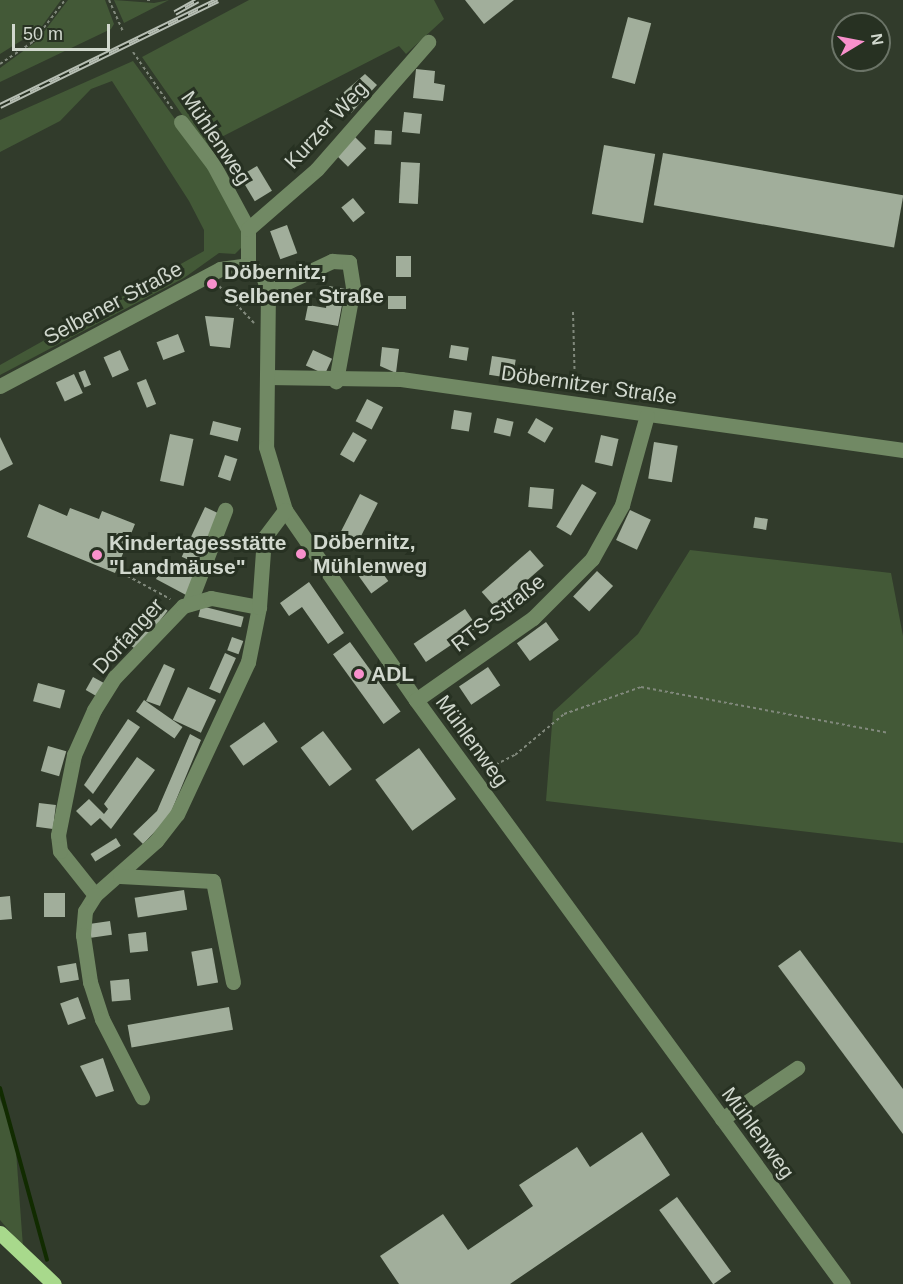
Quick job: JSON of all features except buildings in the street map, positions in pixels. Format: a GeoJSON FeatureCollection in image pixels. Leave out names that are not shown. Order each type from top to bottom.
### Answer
{"type":"FeatureCollection","features":[{"type":"Feature","properties":{"kind":"main road"},"geometry":{"type":"LineString","coordinates":[[0,1233],[54,1284]]}},
{"type":"Feature","properties":{"kind":"street","name":"Kurzer Weg"},"geometry":{"type":"LineString","coordinates":[[248,229],[317,169],[428,42]]}},
{"type":"Feature","properties":{"kind":"street","name":"Mühlenweg"},"geometry":{"type":"LineString","coordinates":[[182,122],[213,164],[248,229],[248,265]]}},
{"type":"Feature","properties":{"kind":"street"},"geometry":{"type":"LineString","coordinates":[[248,265],[263,276],[268,291],[332,261],[349,261],[353,288],[336,381]]}},
{"type":"Feature","properties":{"kind":"street","name":"Selbener Straße"},"geometry":{"type":"LineString","coordinates":[[0,386],[210,275],[231,265],[248,265]]}},
{"type":"Feature","properties":{"kind":"street","name":"Mühlenweg"},"geometry":{"type":"LineString","coordinates":[[268,291],[266,447],[285,510],[416,700],[843,1284]]}},
{"type":"Feature","properties":{"kind":"street","name":"Döbernitzer Straße"},"geometry":{"type":"LineString","coordinates":[[267,377],[336,381],[401,379],[903,450]]}},
{"type":"Feature","properties":{"kind":"street","name":"RTS-Straße"},"geometry":{"type":"LineString","coordinates":[[416,700],[533,618],[592,559],[622,505],[647,415]]}},
{"type":"Feature","properties":{"kind":"street","name":"Dorfanger"},"geometry":{"type":"LineString","coordinates":[[95,895],[60,851],[62,803],[74,755],[116,676],[186,605],[225,510]]}},
{"type":"Feature","properties":{"kind":"street"},"geometry":{"type":"LineString","coordinates":[[142,1097],[102,1019],[90,982],[83,935],[85,910],[95,895],[120,876],[177,814],[248,662],[260,607],[264,538],[285,510]]}},
{"type":"Feature","properties":{"kind":"street","name":"Dorfanger"},"geometry":{"type":"LineString","coordinates":[[186,605],[211,598],[260,607]]}},
{"type":"Feature","properties":{"kind":"street"},"geometry":{"type":"LineString","coordinates":[[120,876],[213,881],[232,982]]}},
{"type":"Feature","properties":{"kind":"street"},"geometry":{"type":"LineString","coordinates":[[722,1119],[796,1068]]}},
{"type":"Feature","properties":{"kind":"path"},"geometry":{"type":"LineString","coordinates":[[0,64],[33,42],[65,0]]}},
{"type":"Feature","properties":{"kind":"path"},"geometry":{"type":"LineString","coordinates":[[109,0],[123,32]]}},
{"type":"Feature","properties":{"kind":"path"},"geometry":{"type":"LineString","coordinates":[[147,0],[153,0]]}},
{"type":"Feature","properties":{"kind":"path","name":"Mühlenweg"},"geometry":{"type":"LineString","coordinates":[[133,52],[182,122]]}},
{"type":"Feature","properties":{"kind":"path"},"geometry":{"type":"LineString","coordinates":[[210,275],[268,339]]}},
{"type":"Feature","properties":{"kind":"path"},"geometry":{"type":"LineString","coordinates":[[573,312],[576,405]]}},
{"type":"Feature","properties":{"kind":"path"},"geometry":{"type":"LineString","coordinates":[[122,573],[186,605]]}},
{"type":"Feature","properties":{"kind":"path"},"geometry":{"type":"LineString","coordinates":[[472,777],[515,755],[564,714],[641,687],[888,733]]}},
{"type":"Feature","properties":{"kind":"green space"},"geometry":{"type":"Polygon","coordinates":[[[0,0],[61,0],[40,29],[0,54],[0,0]]]}},
{"type":"Feature","properties":{"kind":"green space"},"geometry":{"type":"Polygon","coordinates":[[[68,0],[105,0],[114,24],[111,29],[0,82],[0,68],[37,41],[68,0]]]}},
{"type":"Feature","properties":{"kind":"green space"},"geometry":{"type":"Polygon","coordinates":[[[114,0],[154,3],[169,0],[124,23],[114,0]]]}},
{"type":"Feature","properties":{"kind":"green space"},"geometry":{"type":"Polygon","coordinates":[[[249,0],[434,0],[444,19],[406,54],[399,46],[204,146],[142,57],[249,0]]]}},
{"type":"Feature","properties":{"kind":"green space"},"geometry":{"type":"Polygon","coordinates":[[[133,61],[191,141],[241,225],[243,246],[235,254],[219,253],[184,278],[0,375],[0,365],[204,251],[204,230],[189,201],[112,81],[91,89],[60,121],[0,152],[0,120],[133,61]]]}},
{"type":"Feature","properties":{"kind":"green space"},"geometry":{"type":"Polygon","coordinates":[[[690,550],[891,573],[903,636],[903,843],[546,801],[553,712],[638,634],[690,550]]]}},
{"type":"Feature","properties":{"kind":"green space"},"geometry":{"type":"Polygon","coordinates":[[[0,1099],[15,1137],[23,1247],[0,1220],[0,1099]]]}},
{"type":"Feature","properties":{"kind":"waterway"},"geometry":{"type":"LineString","coordinates":[[0,1088],[47,1260]]}},
{"type":"Feature","properties":{"kind":"railway"},"geometry":{"type":"LineString","coordinates":[[175,13],[198,0]]}},
{"type":"Feature","properties":{"kind":"railway"},"geometry":{"type":"LineString","coordinates":[[0,106],[218,0]]}},
{"type":"Feature","properties":{"kind":"place","name":"Döbernitz, Selbener Straße"},"geometry":{"type":"Point","coordinates":[212,284]}},
{"type":"Feature","properties":{"kind":"place","name":"Döbernitz, Mühlenweg"},"geometry":{"type":"Point","coordinates":[301,554]}},
{"type":"Feature","properties":{"kind":"place","name":"Kindertagesstätte \"Landmäuse\""},"geometry":{"type":"Point","coordinates":[97,555]}},
{"type":"Feature","properties":{"kind":"place","name":"ADL"},"geometry":{"type":"Point","coordinates":[359,674]}}]}
